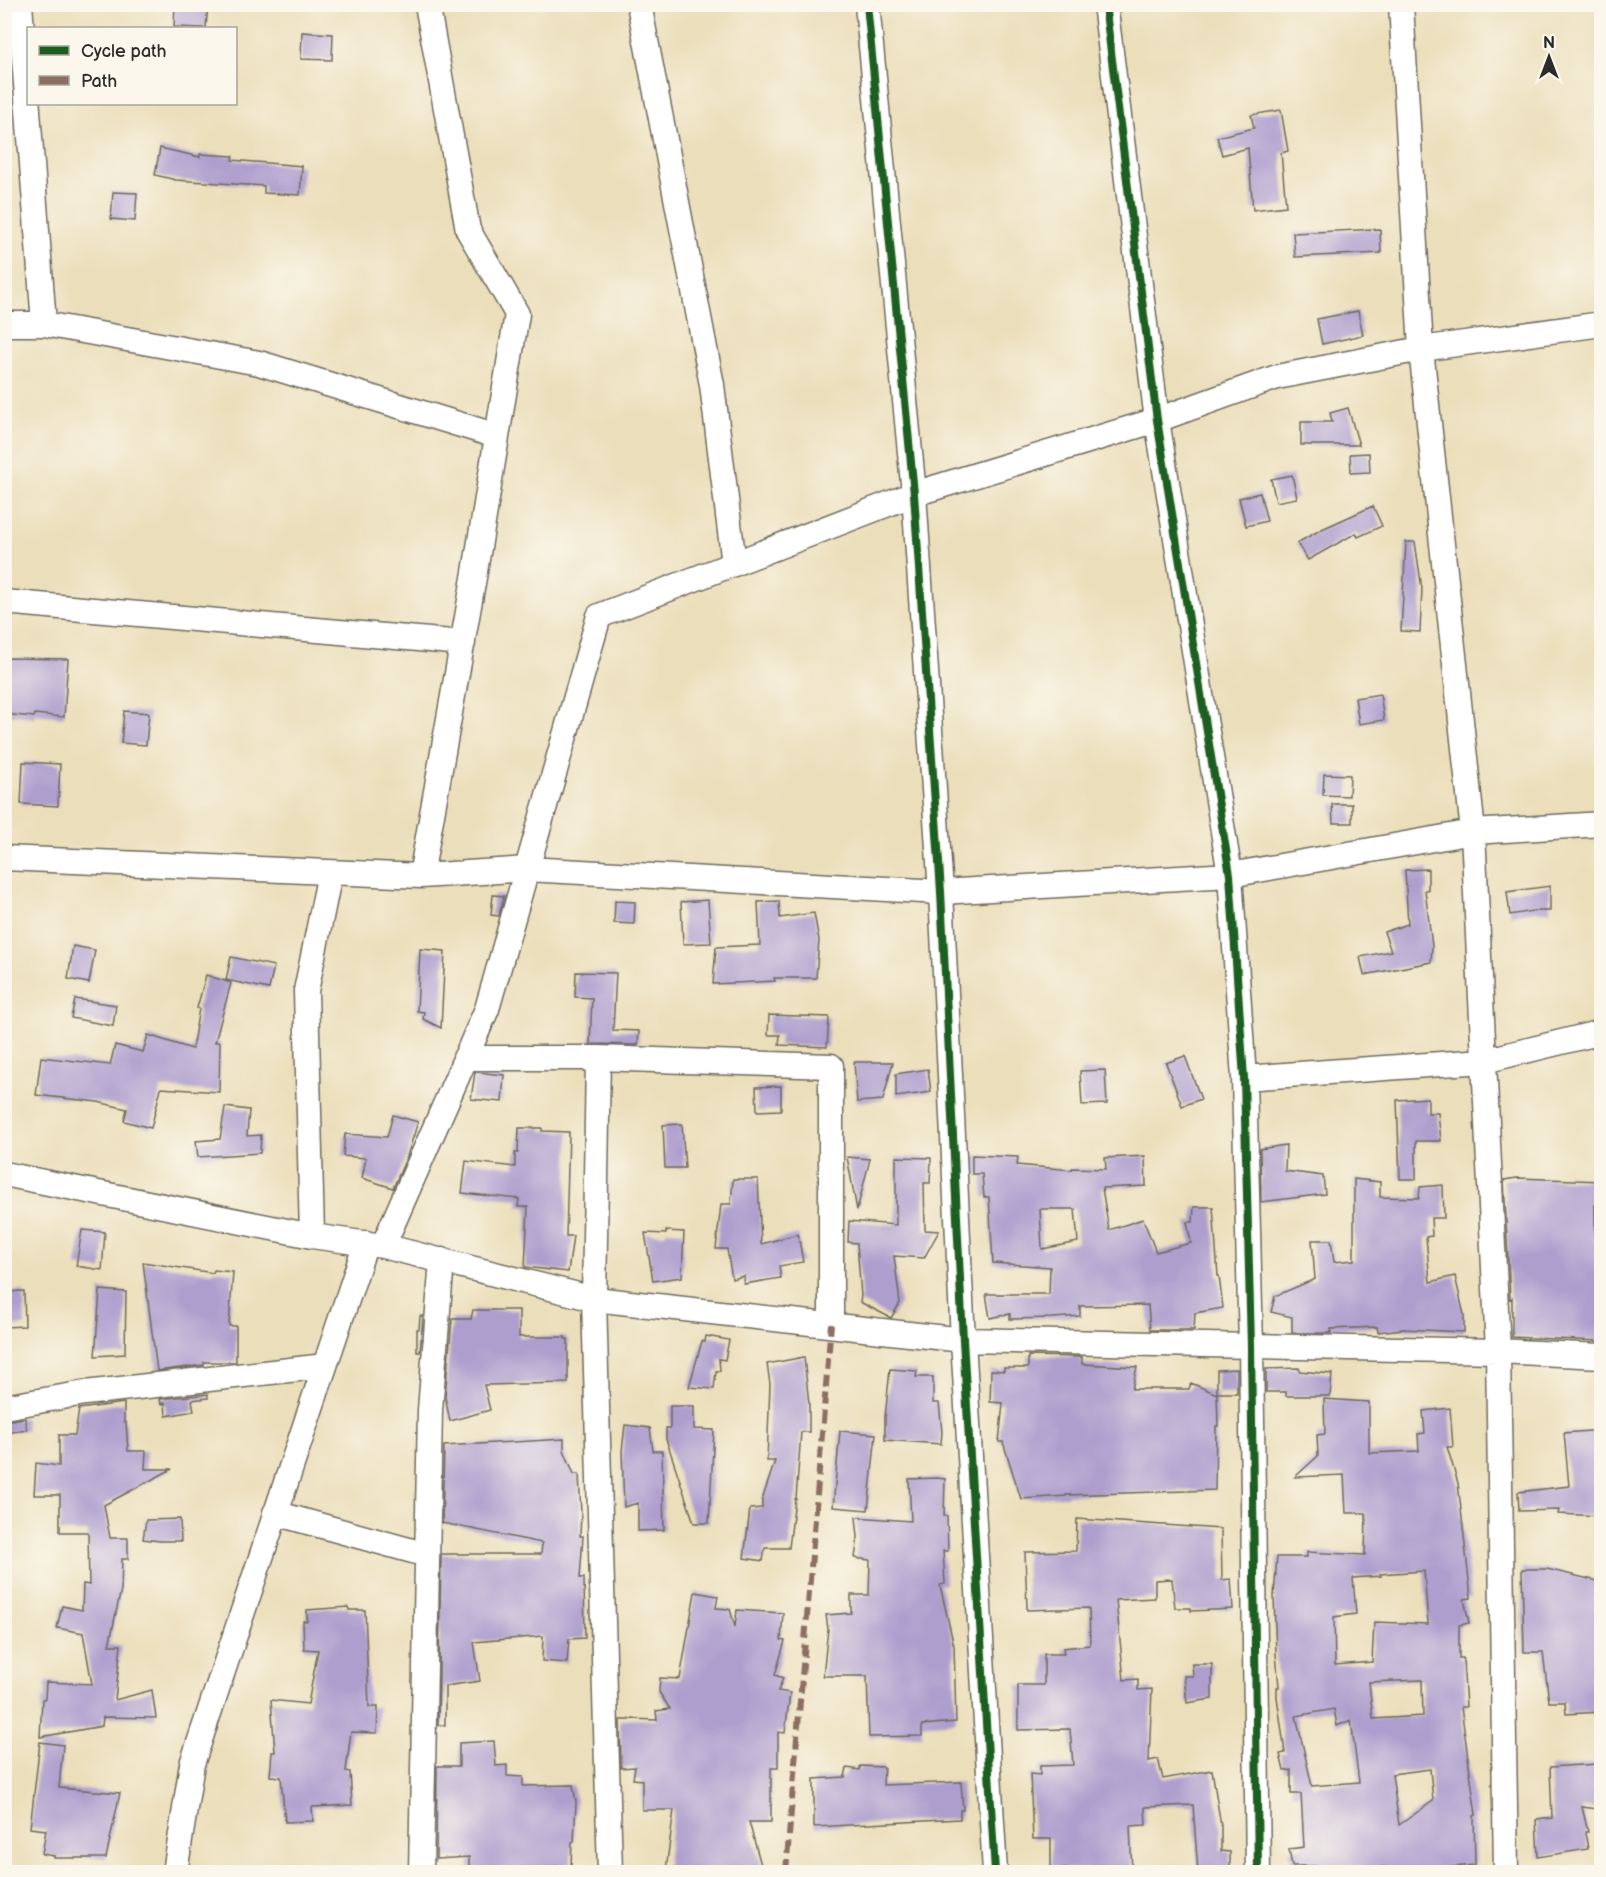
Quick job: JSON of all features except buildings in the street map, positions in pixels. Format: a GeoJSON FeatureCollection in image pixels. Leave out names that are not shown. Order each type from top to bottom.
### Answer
{"type":"FeatureCollection","features":[{"type":"Feature","properties":{"kind":"street"},"geometry":{"type":"LineString","coordinates":[[20,4],[27,97]]}},
{"type":"Feature","properties":{"kind":"street"},"geometry":{"type":"LineString","coordinates":[[421,876],[463,643],[517,314],[468,230],[427,4]]}},
{"type":"Feature","properties":{"kind":"street"},"geometry":{"type":"LineString","coordinates":[[639,4],[712,385],[734,564]]}},
{"type":"Feature","properties":{"kind":"street"},"geometry":{"type":"LineString","coordinates":[[867,4],[914,494],[940,892],[963,1340],[995,1872]]}},
{"type":"Feature","properties":{"kind":"street"},"geometry":{"type":"LineString","coordinates":[[1105,4],[1157,420],[1230,875],[1244,1078],[1251,1346],[1258,1872]]}},
{"type":"Feature","properties":{"kind":"street"},"geometry":{"type":"LineString","coordinates":[[1401,4],[1421,349],[1473,832],[1498,1351],[1506,1872]]}},
{"type":"Feature","properties":{"kind":"street"},"geometry":{"type":"LineString","coordinates":[[28,105],[44,324]]}},
{"type":"Feature","properties":{"kind":"street"},"geometry":{"type":"LineString","coordinates":[[4,324],[44,324],[259,363],[497,436]]}},
{"type":"Feature","properties":{"kind":"street"},"geometry":{"type":"LineString","coordinates":[[175,1872],[192,1764],[325,1366],[374,1245],[487,1009],[599,616],[914,494],[1157,420],[1277,377],[1421,349],[1602,324]]}},
{"type":"Feature","properties":{"kind":"street"},"geometry":{"type":"LineString","coordinates":[[4,602],[463,643]]}},
{"type":"Feature","properties":{"kind":"street"},"geometry":{"type":"LineString","coordinates":[[4,858],[421,876],[527,869],[940,892],[1230,875],[1473,832],[1602,824]]}},
{"type":"Feature","properties":{"kind":"street"},"geometry":{"type":"LineString","coordinates":[[312,1236],[306,991],[330,873]]}},
{"type":"Feature","properties":{"kind":"street"},"geometry":{"type":"LineString","coordinates":[[1244,1078],[1484,1061],[1602,1032]]}},
{"type":"Feature","properties":{"kind":"street"},"geometry":{"type":"LineString","coordinates":[[465,1058],[598,1058],[831,1066],[831,1324]]}},
{"type":"Feature","properties":{"kind":"street"},"geometry":{"type":"LineString","coordinates":[[598,1058],[594,1299],[610,1872]]}},
{"type":"Feature","properties":{"kind":"street"},"geometry":{"type":"LineString","coordinates":[[4,1174],[312,1236],[374,1245],[594,1299],[963,1340],[1498,1351],[1602,1356]]}},
{"type":"Feature","properties":{"kind":"street"},"geometry":{"type":"LineString","coordinates":[[421,1872],[430,1410],[442,1260]]}},
{"type":"Feature","properties":{"kind":"street"},"geometry":{"type":"LineString","coordinates":[[4,1407],[85,1393],[325,1366]]}},
{"type":"Feature","properties":{"kind":"street"},"geometry":{"type":"LineString","coordinates":[[276,1513],[427,1555]]}},
{"type":"Feature","properties":{"kind":"marked path"},"geometry":{"type":"LineString","coordinates":[[786,1872],[831,1324]]}},
{"type":"Feature","properties":{"kind":"cycle path"},"geometry":{"type":"LineString","coordinates":[[867,4],[914,494],[941,892],[963,1340],[995,1872]]}},
{"type":"Feature","properties":{"kind":"cycle path"},"geometry":{"type":"LineString","coordinates":[[1105,4],[1157,420],[1230,875],[1244,1078],[1251,1346],[1258,1872]]}}]}
